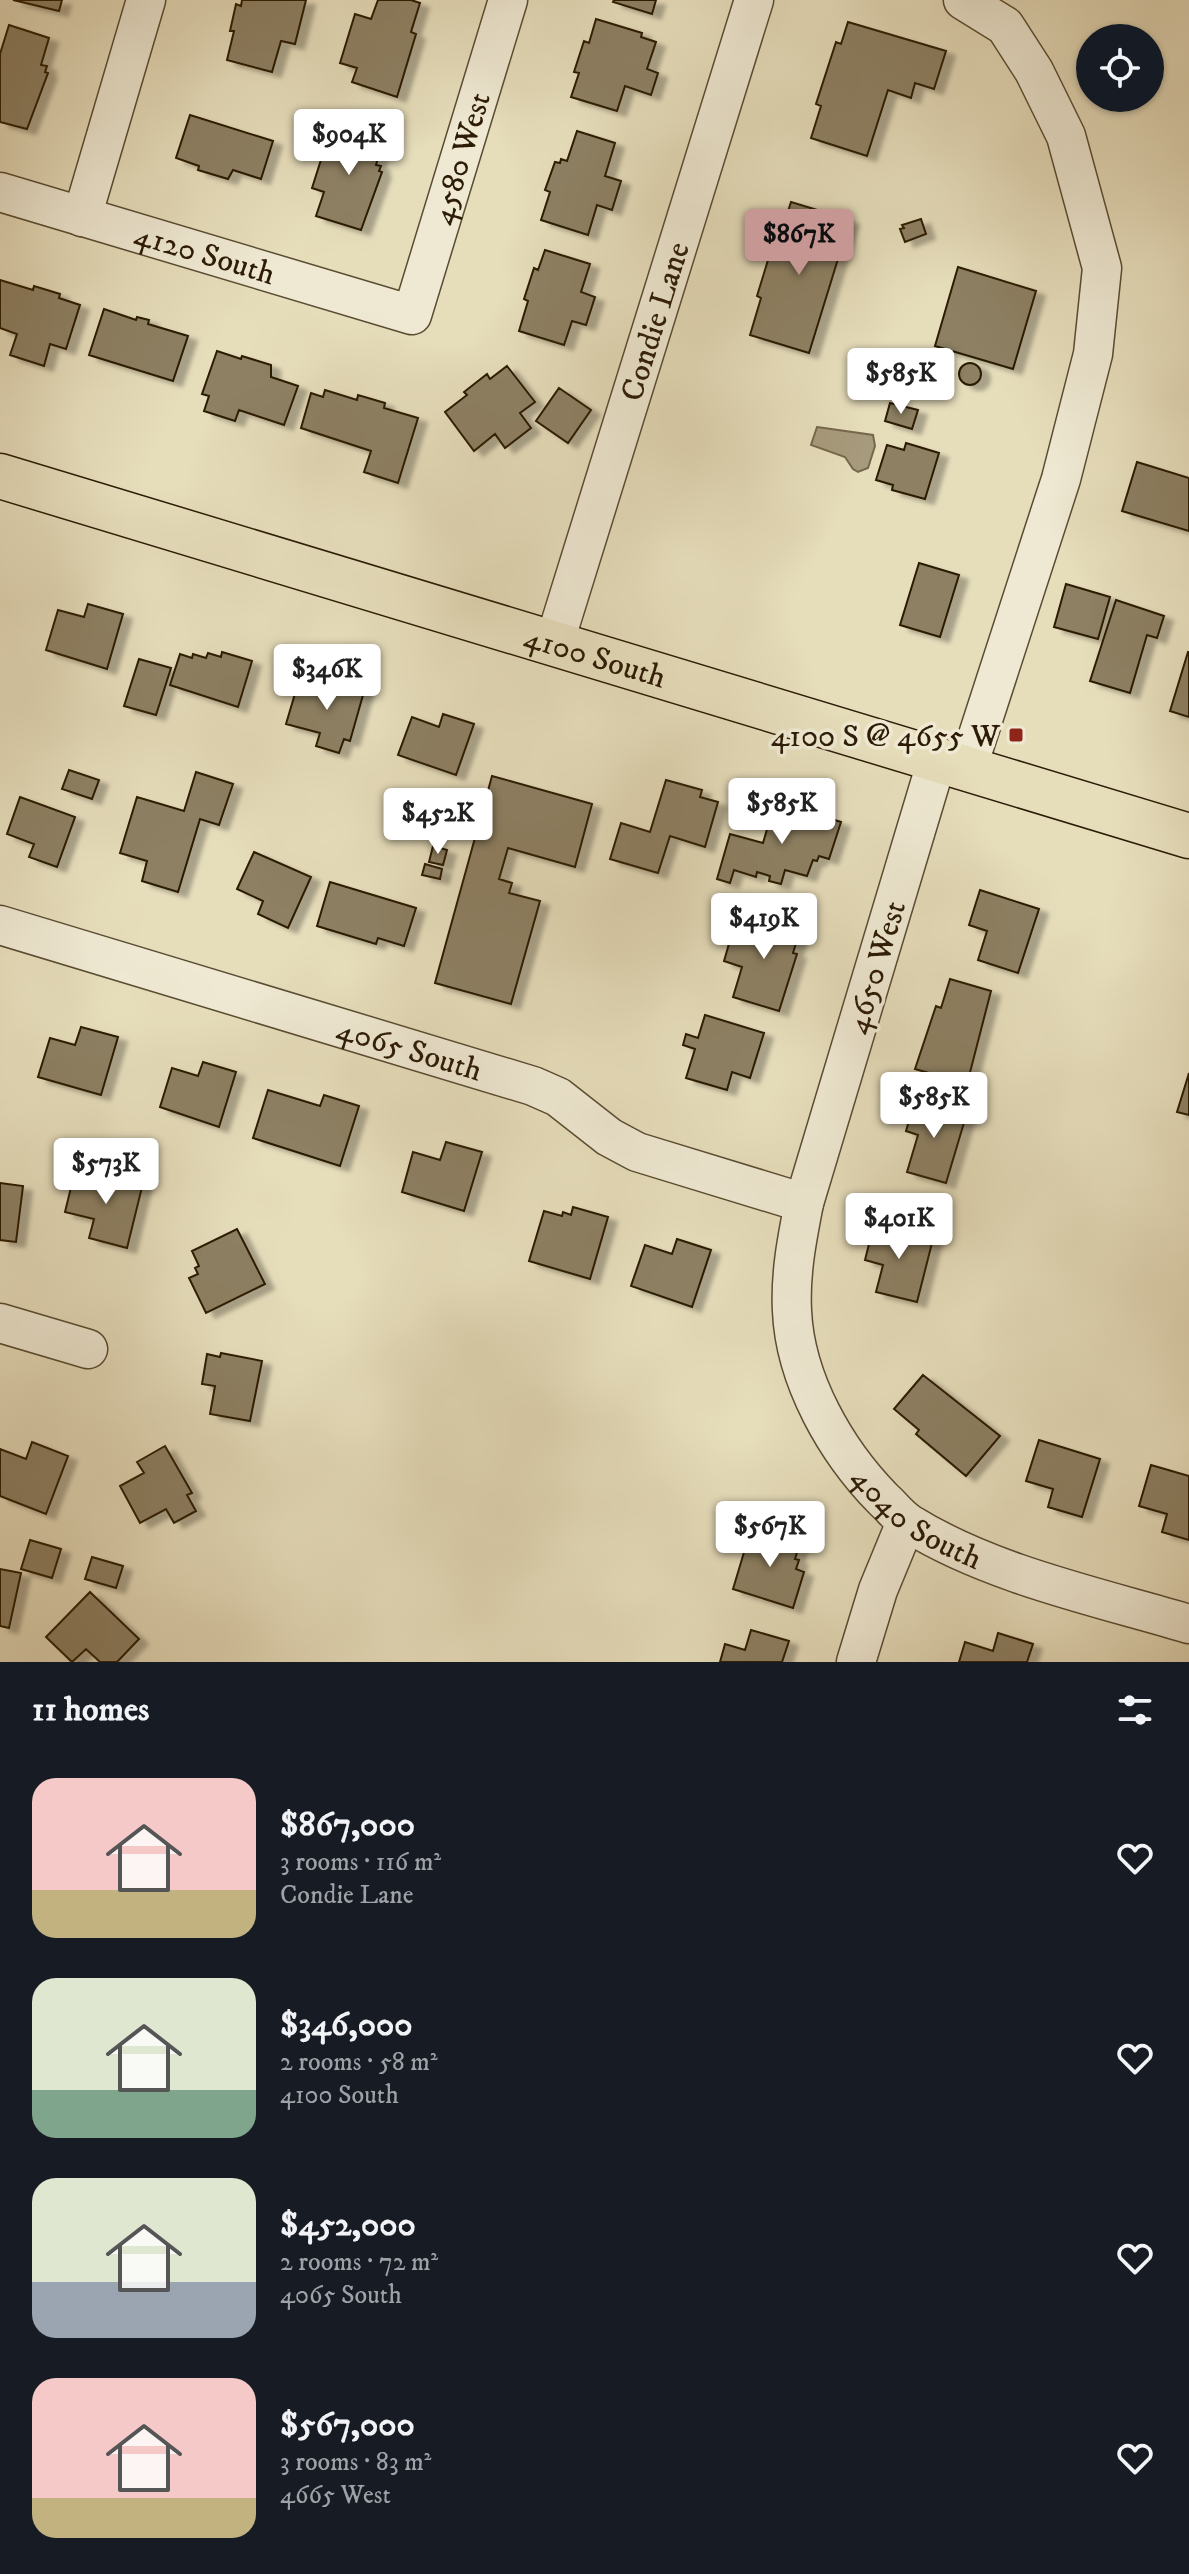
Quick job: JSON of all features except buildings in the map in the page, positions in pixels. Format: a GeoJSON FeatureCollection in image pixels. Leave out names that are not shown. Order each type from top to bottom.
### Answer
{"type":"FeatureCollection","features":[{"type":"Feature","properties":{"kind":"main road","name":"4100 South"},"geometry":{"type":"LineString","coordinates":[[0,476],[1189,836]]}},
{"type":"Feature","properties":{"kind":"street"},"geometry":{"type":"LineString","coordinates":[[82,217],[146,0]]}},
{"type":"Feature","properties":{"kind":"street","name":"4580 West"},"geometry":{"type":"LineString","coordinates":[[412,315],[508,0]]}},
{"type":"Feature","properties":{"kind":"street","name":"Condie Lane"},"geometry":{"type":"LineString","coordinates":[[554,644],[754,0]]}},
{"type":"Feature","properties":{"kind":"street","name":"4650 West"},"geometry":{"type":"LineString","coordinates":[[792,1268],[804,1203],[952,764],[1061,479],[1093,354],[1102,268],[1066,136],[1034,71],[1005,26],[963,0]]}},
{"type":"Feature","properties":{"kind":"street","name":"4120 South"},"geometry":{"type":"LineString","coordinates":[[0,192],[412,315]]}},
{"type":"Feature","properties":{"kind":"street","name":"4065 South"},"geometry":{"type":"LineString","coordinates":[[0,925],[533,1086],[558,1097],[609,1137],[637,1152],[804,1203]]}},
{"type":"Feature","properties":{"kind":"street","name":"4040 South"},"geometry":{"type":"LineString","coordinates":[[792,1268],[792,1314],[801,1362],[813,1396],[836,1440],[867,1482],[906,1522],[953,1548],[1006,1569],[1189,1624]]}},
{"type":"Feature","properties":{"kind":"street"},"geometry":{"type":"LineString","coordinates":[[0,1323],[88,1349]]}},
{"type":"Feature","properties":{"kind":"street"},"geometry":{"type":"LineString","coordinates":[[856,1662],[878,1590],[906,1522]]}},
{"type":"Feature","properties":{"kind":"shaded area"},"geometry":{"type":"Polygon","coordinates":[[[817,427],[873,435],[875,446],[868,468],[858,472],[845,457],[811,445],[817,427]]]}},
{"type":"Feature","properties":{"kind":"place","name":"4100 S @ 4655 W"},"geometry":{"type":"Point","coordinates":[1016,735]}}]}
